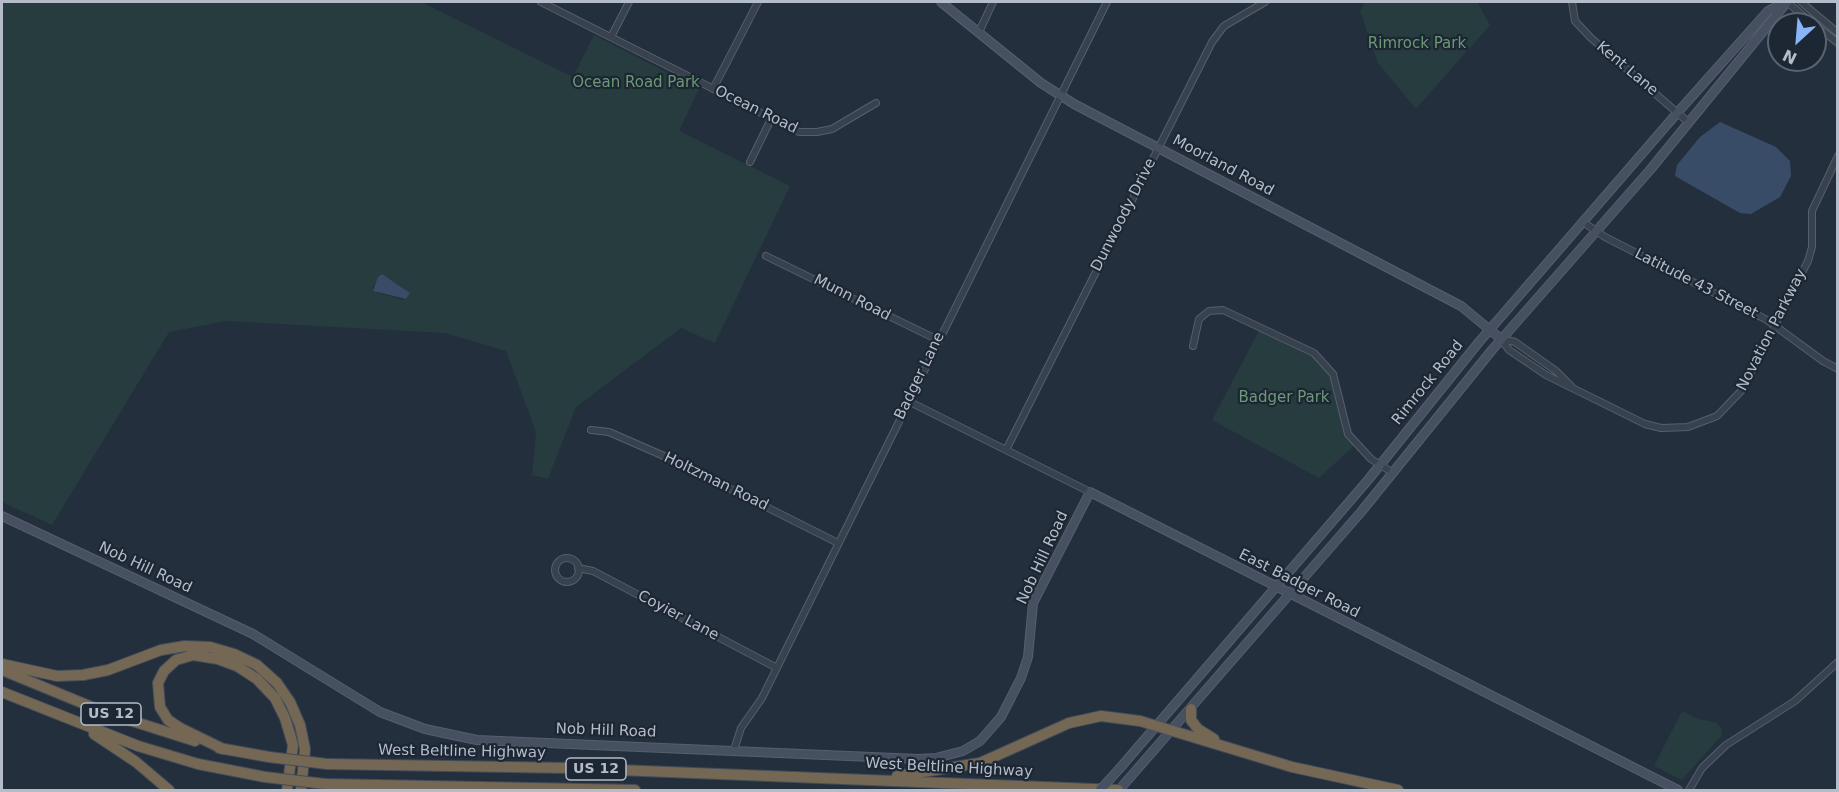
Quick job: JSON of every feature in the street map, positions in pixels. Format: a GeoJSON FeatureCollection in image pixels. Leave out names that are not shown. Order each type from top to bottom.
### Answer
{"type":"FeatureCollection","features":[{"type":"Feature","properties":{"kind":"highway"},"geometry":{"type":"LineString","coordinates":[[2,664],[57,676],[83,675],[108,670],[161,650],[185,646],[210,647],[234,654],[257,665],[277,683],[290,702],[300,725],[305,749],[301,790]]}},
{"type":"Feature","properties":{"kind":"highway"},"geometry":{"type":"LineString","coordinates":[[223,749],[180,728],[168,720],[160,707],[158,683],[164,671],[176,660],[193,655],[218,659],[237,666],[257,679],[275,698],[285,718],[293,745],[287,790]]}},
{"type":"Feature","properties":{"kind":"highway","name":"West Beltline Highway"},"geometry":{"type":"LineString","coordinates":[[2,669],[105,712],[223,749],[327,764],[569,768],[1119,790]]}},
{"type":"Feature","properties":{"kind":"highway","name":"US 12"},"geometry":{"type":"LineString","coordinates":[[2,692],[84,726],[198,764],[265,777],[325,784],[635,790]]}},
{"type":"Feature","properties":{"kind":"highway"},"geometry":{"type":"LineString","coordinates":[[1191,709],[1191,720],[1198,729],[1224,746]]}},
{"type":"Feature","properties":{"kind":"highway"},"geometry":{"type":"LineString","coordinates":[[864,779],[980,764],[1069,723],[1084,718],[1113,717],[1155,726],[1292,767],[1398,790]]}},
{"type":"Feature","properties":{"kind":"highway"},"geometry":{"type":"LineString","coordinates":[[84,726],[136,762],[169,790]]}},
{"type":"Feature","properties":{"kind":"highway"},"geometry":{"type":"LineString","coordinates":[[456,790],[472,786]]}},
{"type":"Feature","properties":{"kind":"street","name":"Ocean Road"},"geometry":{"type":"LineString","coordinates":[[541,2],[799,132],[817,132],[847,122],[876,103]]}},
{"type":"Feature","properties":{"kind":"street"},"geometry":{"type":"LineString","coordinates":[[611,37],[629,2]]}},
{"type":"Feature","properties":{"kind":"street"},"geometry":{"type":"LineString","coordinates":[[713,89],[758,2]]}},
{"type":"Feature","properties":{"kind":"street","name":"Moorland Road"},"geometry":{"type":"LineString","coordinates":[[941,2],[1060,95],[1461,306],[1501,339]]}},
{"type":"Feature","properties":{"kind":"street"},"geometry":{"type":"LineString","coordinates":[[979,32],[993,2]]}},
{"type":"Feature","properties":{"kind":"street","name":"Badger Lane"},"geometry":{"type":"LineString","coordinates":[[734,750],[741,728],[762,698],[1107,2]]}},
{"type":"Feature","properties":{"kind":"street","name":"Dunwoody Drive"},"geometry":{"type":"LineString","coordinates":[[1006,450],[1212,42],[1224,26],[1265,2]]}},
{"type":"Feature","properties":{"kind":"street","name":"Kent Lane"},"geometry":{"type":"LineString","coordinates":[[1572,2],[1575,21],[1591,38],[1688,122]]}},
{"type":"Feature","properties":{"kind":"street"},"geometry":{"type":"LineString","coordinates":[[1787,2],[1799,12]]}},
{"type":"Feature","properties":{"kind":"street","name":"Rimrock Road"},"geometry":{"type":"LineString","coordinates":[[1100,790],[1276,588],[1490,330],[1678,112],[1768,11],[1787,2]]}},
{"type":"Feature","properties":{"kind":"street","name":"Rimrock Road"},"geometry":{"type":"LineString","coordinates":[[1119,790],[1393,473],[1501,339],[1688,122],[1787,2]]}},
{"type":"Feature","properties":{"kind":"street"},"geometry":{"type":"LineString","coordinates":[[1802,2],[1838,33]]}},
{"type":"Feature","properties":{"kind":"street"},"geometry":{"type":"LineString","coordinates":[[750,162],[771,119]]}},
{"type":"Feature","properties":{"kind":"street","name":"Novation Parkway"},"geometry":{"type":"LineString","coordinates":[[1501,339],[1509,350],[1546,375],[1645,424],[1674,428],[1697,425],[1717,416],[1739,395],[1808,261],[1812,247],[1812,211],[1838,156]]}},
{"type":"Feature","properties":{"kind":"street","name":"Latitude 43 Street"},"geometry":{"type":"LineString","coordinates":[[1583,222],[1595,231],[1775,325],[1823,361],[1838,369]]}},
{"type":"Feature","properties":{"kind":"street","name":"Munn Road"},"geometry":{"type":"LineString","coordinates":[[766,256],[938,340]]}},
{"type":"Feature","properties":{"kind":"street"},"geometry":{"type":"LineString","coordinates":[[1194,346],[1199,319],[1209,311],[1222,310],[1314,353],[1334,374],[1348,434],[1355,445],[1393,473]]}},
{"type":"Feature","properties":{"kind":"street","name":"East Badger Road"},"geometry":{"type":"LineString","coordinates":[[908,401],[1678,790]]}},
{"type":"Feature","properties":{"kind":"street","name":"Holtzman Road"},"geometry":{"type":"LineString","coordinates":[[591,430],[609,432],[645,447],[838,543]]}},
{"type":"Feature","properties":{"kind":"street","name":"Nob Hill Road"},"geometry":{"type":"LineString","coordinates":[[2,516],[253,634],[380,712],[425,729],[477,740],[918,759],[951,755],[980,741],[1001,717],[1021,678],[1028,657],[1033,603],[1090,492]]}},
{"type":"Feature","properties":{"kind":"street","name":"Coyier Lane"},"geometry":{"type":"LineString","coordinates":[[578,568],[593,571],[777,668]]}},
{"type":"Feature","properties":{"kind":"street"},"geometry":{"type":"LineString","coordinates":[[1689,790],[1702,768],[1726,745],[1795,701],[1838,662]]}},
{"type":"Feature","properties":{"kind":"green space","name":"Ocean Road Park"},"geometry":{"type":"Polygon","coordinates":[[[2,2],[421,2],[573,77],[594,35],[699,89],[679,131],[790,186],[715,343],[681,328],[576,407],[548,479],[532,475],[536,432],[506,351],[445,333],[226,321],[169,332],[52,525],[2,502],[2,2]],[[390,279],[376,283],[372,287],[378,293],[404,300],[406,290],[390,279]]]}},
{"type":"Feature","properties":{"kind":"green space","name":"Rimrock Park"},"geometry":{"type":"Polygon","coordinates":[[[1365,2],[1477,2],[1490,25],[1416,109],[1378,63],[1360,11],[1365,2]]]}},
{"type":"Feature","properties":{"kind":"green space","name":"Badger Park"},"geometry":{"type":"Polygon","coordinates":[[[1261,327],[1314,353],[1330,367],[1343,421],[1355,445],[1319,478],[1212,420],[1261,327]]]}},
{"type":"Feature","properties":{"kind":"green space"},"geometry":{"type":"Polygon","coordinates":[[[1682,711],[1698,719],[1715,722],[1721,727],[1722,735],[1682,780],[1654,766],[1682,711]]]}},
{"type":"Feature","properties":{"kind":"water"},"geometry":{"type":"Polygon","coordinates":[[[1720,122],[1776,147],[1790,161],[1791,176],[1780,197],[1751,214],[1740,213],[1675,176],[1677,165],[1700,137],[1720,122]]]}},
{"type":"Feature","properties":{"kind":"water"},"geometry":{"type":"Polygon","coordinates":[[[382,274],[410,293],[406,299],[373,291],[378,277],[382,274]]]}}]}
